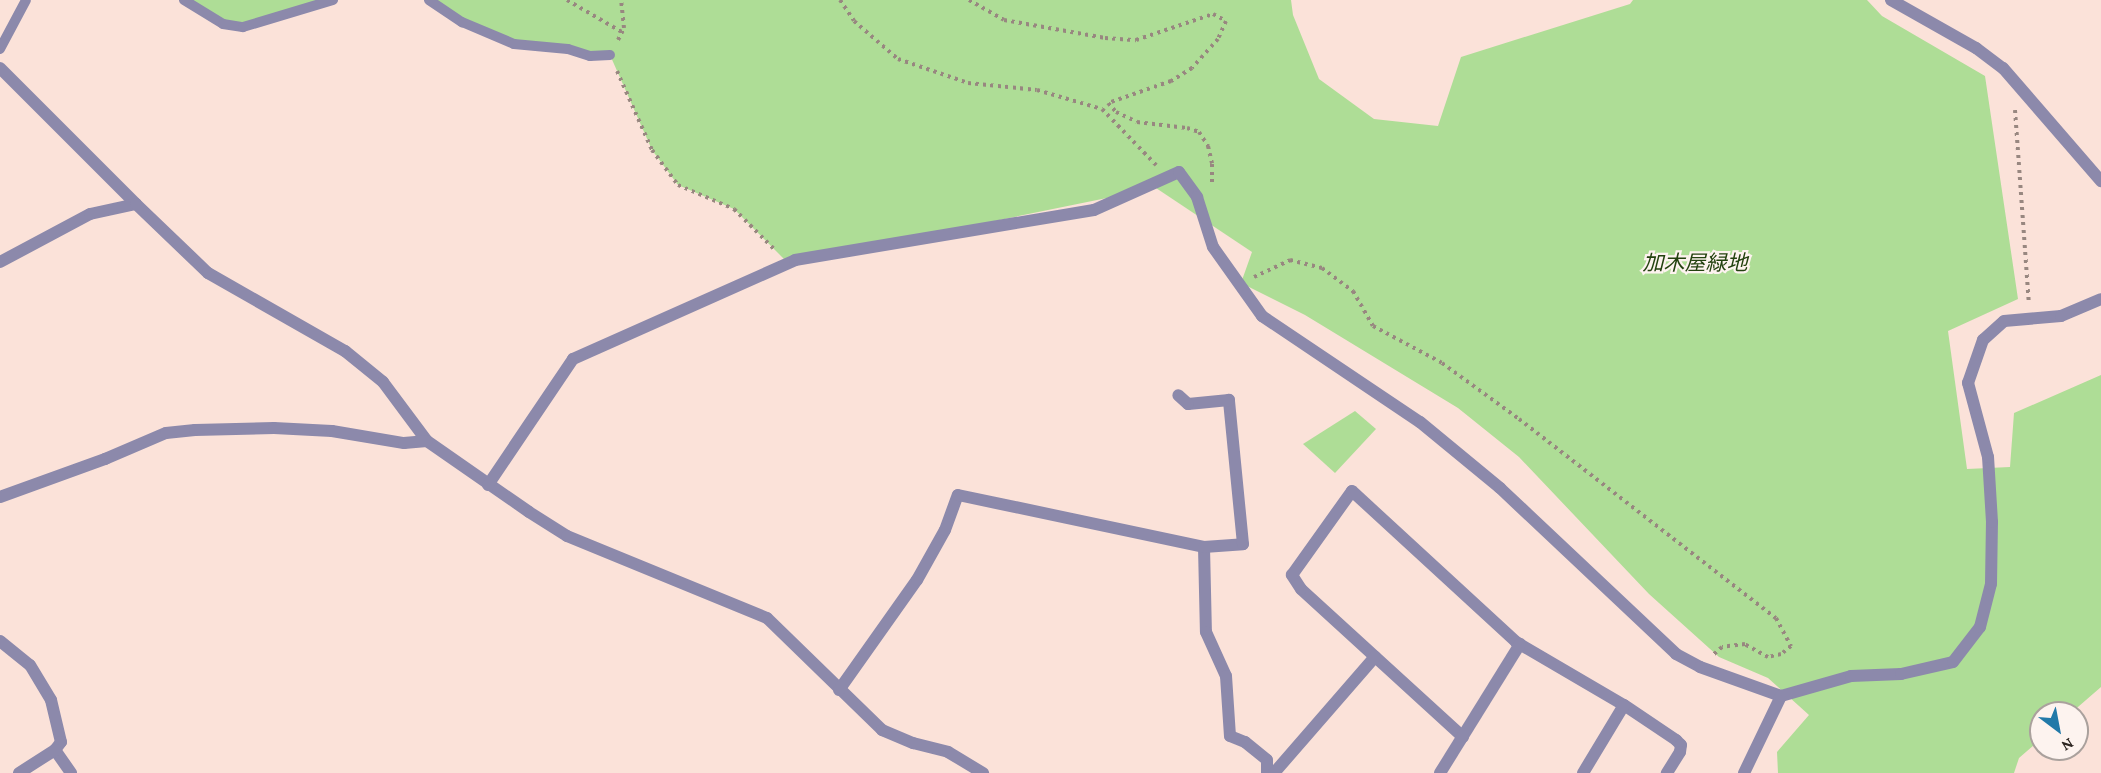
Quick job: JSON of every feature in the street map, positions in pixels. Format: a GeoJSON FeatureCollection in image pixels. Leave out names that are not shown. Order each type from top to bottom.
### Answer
{"type":"FeatureCollection","features":[{"type":"Feature","properties":{"kind":"street"},"geometry":{"type":"LineString","coordinates":[[1891,0],[1976,48],[2003,68],[2101,181]]}},
{"type":"Feature","properties":{"kind":"street"},"geometry":{"type":"LineString","coordinates":[[0,68],[208,273],[345,351],[383,382],[427,441],[567,536],[767,618],[882,730],[913,743],[948,752],[983,773]]}},
{"type":"Feature","properties":{"kind":"street"},"geometry":{"type":"LineString","coordinates":[[488,484],[573,358],[788,263],[1094,210],[1179,172],[1197,197],[1213,247],[1241,283],[1262,316],[1420,422],[1500,488],[1676,654],[1700,667],[1781,696],[1851,676],[1901,674],[1953,662],[1980,627],[1991,584],[1992,522],[1988,456],[1968,383],[1983,340],[2004,321],[2061,316],[2101,298]]}},
{"type":"Feature","properties":{"kind":"street"},"geometry":{"type":"LineString","coordinates":[[0,262],[90,214],[136,204]]}},
{"type":"Feature","properties":{"kind":"street"},"geometry":{"type":"LineString","coordinates":[[839,690],[917,580],[945,530],[958,495],[1204,547],[1243,544],[1229,400],[1188,404],[1178,395]]}},
{"type":"Feature","properties":{"kind":"street"},"geometry":{"type":"LineString","coordinates":[[0,497],[105,459],[166,433],[274,428],[332,431],[404,443],[427,441]]}},
{"type":"Feature","properties":{"kind":"street"},"geometry":{"type":"LineString","coordinates":[[1463,737],[1301,589],[1292,575],[1352,491],[1520,644],[1624,705],[1681,745],[1680,752],[1667,773]]}},
{"type":"Feature","properties":{"kind":"street"},"geometry":{"type":"LineString","coordinates":[[1204,547],[1206,632],[1226,676],[1230,736],[1245,742],[1267,760],[1267,773]]}},
{"type":"Feature","properties":{"kind":"street"},"geometry":{"type":"LineString","coordinates":[[0,640],[30,665],[51,700],[61,742],[55,750],[19,773]]}},
{"type":"Feature","properties":{"kind":"street"},"geometry":{"type":"LineString","coordinates":[[1440,773],[1520,644]]}},
{"type":"Feature","properties":{"kind":"street"},"geometry":{"type":"LineString","coordinates":[[1274,773],[1376,657]]}},
{"type":"Feature","properties":{"kind":"street"},"geometry":{"type":"LineString","coordinates":[[1744,773],[1781,696]]}},
{"type":"Feature","properties":{"kind":"street"},"geometry":{"type":"LineString","coordinates":[[1583,773],[1624,705]]}},
{"type":"Feature","properties":{"kind":"street"},"geometry":{"type":"LineString","coordinates":[[55,750],[71,773]]}},
{"type":"Feature","properties":{"kind":"lane"},"geometry":{"type":"LineString","coordinates":[[0,49],[26,0]]}},
{"type":"Feature","properties":{"kind":"lane"},"geometry":{"type":"LineString","coordinates":[[184,0],[223,24],[243,27],[333,0]]}},
{"type":"Feature","properties":{"kind":"lane"},"geometry":{"type":"LineString","coordinates":[[429,0],[462,22],[514,44],[568,49],[590,56],[610,55]]}},
{"type":"Feature","properties":{"kind":"path"},"geometry":{"type":"LineString","coordinates":[[567,0],[622,32]]}},
{"type":"Feature","properties":{"kind":"path"},"geometry":{"type":"LineString","coordinates":[[621,0],[622,32],[610,55],[652,150],[678,185],[734,209],[788,263]]}},
{"type":"Feature","properties":{"kind":"path"},"geometry":{"type":"LineString","coordinates":[[840,0],[854,21],[898,59],[968,83],[1037,90],[1102,110],[1158,167],[1179,172]]}},
{"type":"Feature","properties":{"kind":"path"},"geometry":{"type":"LineString","coordinates":[[969,0],[1004,20],[1105,38],[1136,40],[1212,14],[1226,21],[1218,39],[1192,68],[1171,81],[1108,103],[1116,112],[1137,122],[1199,132],[1208,146],[1212,164],[1212,188]]}},
{"type":"Feature","properties":{"kind":"path"},"geometry":{"type":"LineString","coordinates":[[2017,84],[2013,92],[2031,319]]}},
{"type":"Feature","properties":{"kind":"path"},"geometry":{"type":"LineString","coordinates":[[1241,283],[1290,260],[1322,268],[1353,291],[1373,326],[1442,363],[1519,419],[1776,618],[1791,646],[1781,654],[1768,657],[1745,644],[1722,647],[1700,667]]}},
{"type":"Feature","properties":{"kind":"green space"},"geometry":{"type":"Polygon","coordinates":[[[184,0],[333,0],[264,22],[223,24],[184,0]]]}},
{"type":"Feature","properties":{"kind":"green space","name":"加木屋緑地"},"geometry":{"type":"Polygon","coordinates":[[[429,0],[1291,0],[1293,15],[1319,79],[1374,119],[1438,126],[1461,57],[1630,4],[1633,0],[1867,0],[1882,16],[1985,76],[2018,299],[1948,331],[1967,469],[2010,467],[2014,413],[2101,375],[2101,687],[2085,701],[2029,701],[2029,749],[2019,758],[2014,773],[1778,773],[1777,752],[1809,715],[1768,678],[1719,657],[1649,594],[1519,457],[1458,408],[1305,315],[1241,283],[1252,252],[1156,188],[788,263],[734,209],[678,185],[652,150],[610,55],[514,44],[429,0]]]}},
{"type":"Feature","properties":{"kind":"green space"},"geometry":{"type":"Polygon","coordinates":[[[1355,411],[1376,429],[1335,473],[1303,444],[1355,411]]]}}]}
